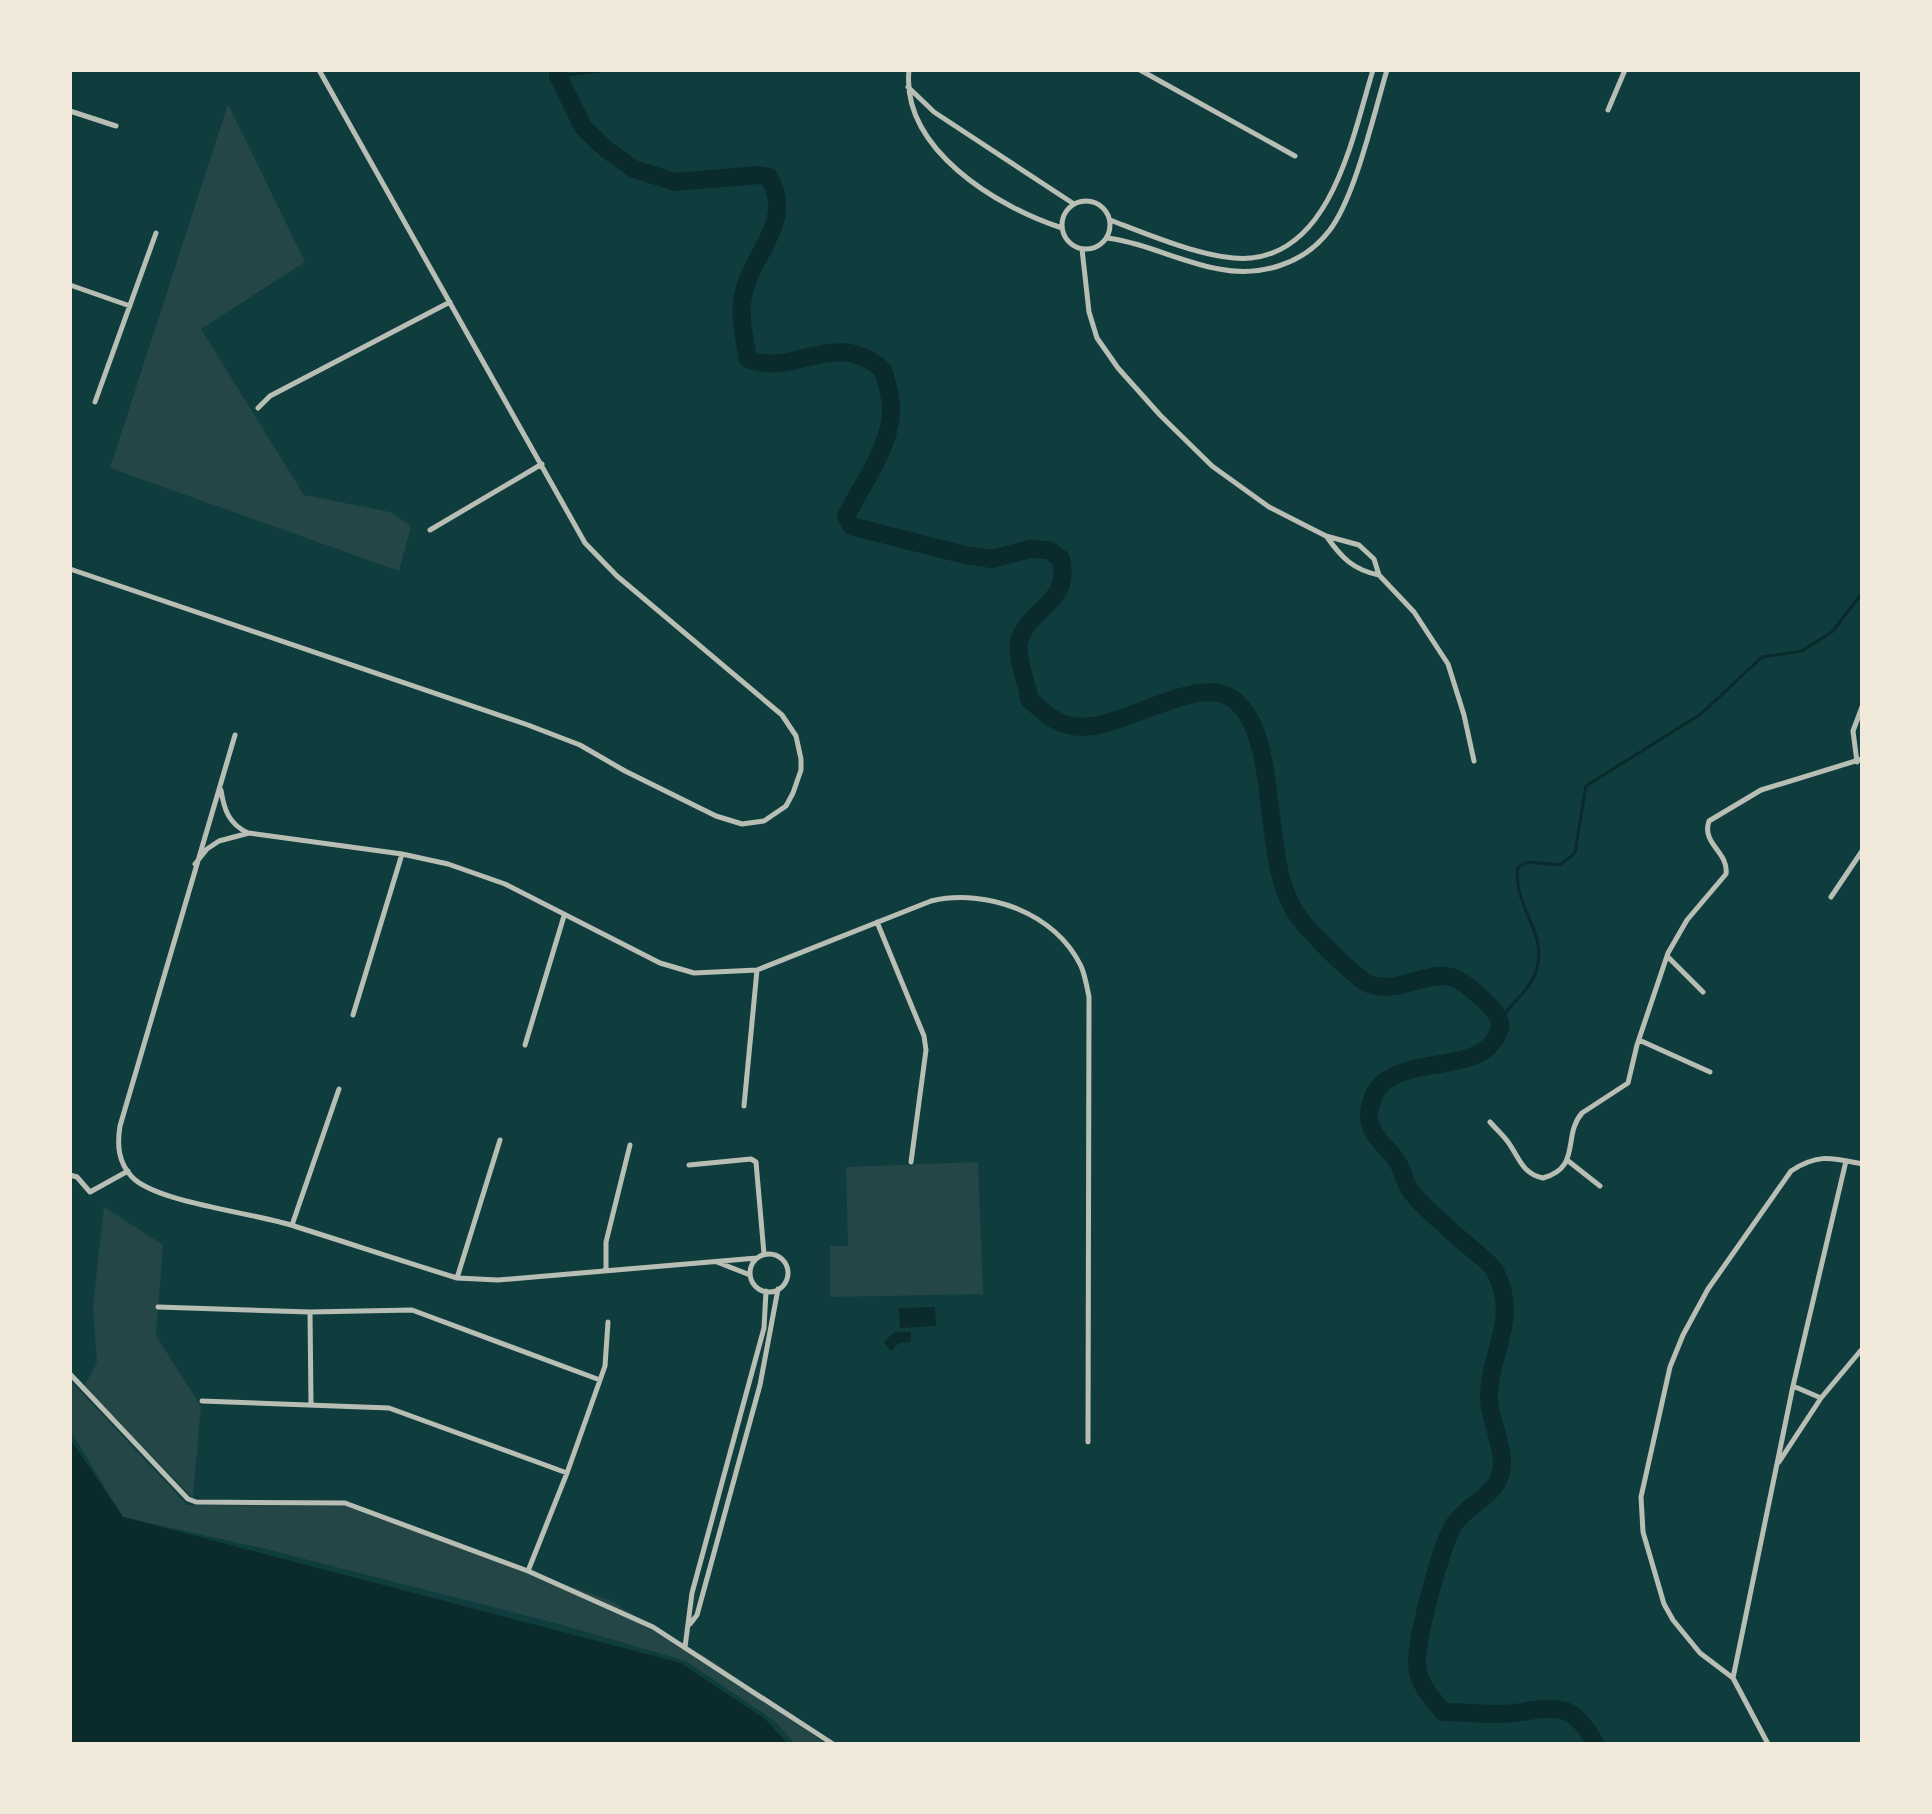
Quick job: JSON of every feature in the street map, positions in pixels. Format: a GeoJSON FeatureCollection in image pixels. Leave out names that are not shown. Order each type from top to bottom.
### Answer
{"type":"FeatureCollection","features":[{"type":"Feature","properties":{"kind":"street"},"geometry":{"type":"LineString","coordinates":[[70,569],[528,725],[580,745],[716,816],[742,824],[764,821],[786,806],[793,793],[801,770],[796,736],[782,715],[595,556],[585,543],[319,70]]}},
{"type":"Feature","properties":{"kind":"street"},"geometry":{"type":"LineString","coordinates":[[909,70],[907,87],[914,117],[935,148],[956,170],[1022,213],[1062,228]]}},
{"type":"Feature","properties":{"kind":"street"},"geometry":{"type":"LineString","coordinates":[[1140,70],[1295,156]]}},
{"type":"Feature","properties":{"kind":"street"},"geometry":{"type":"LineString","coordinates":[[1110,220],[1107,238],[1100,245],[1082,249],[1069,242],[1062,228],[1063,219],[1074,204],[1083,201],[1100,205],[1110,220],[1219,256],[1249,259],[1290,245],[1313,225],[1337,182],[1373,70]]}},
{"type":"Feature","properties":{"kind":"street"},"geometry":{"type":"LineString","coordinates":[[1107,238],[1142,244],[1215,269],[1263,271],[1284,265],[1310,249],[1329,231],[1346,201],[1387,70]]}},
{"type":"Feature","properties":{"kind":"street"},"geometry":{"type":"LineString","coordinates":[[1608,110],[1625,70]]}},
{"type":"Feature","properties":{"kind":"street"},"geometry":{"type":"LineString","coordinates":[[907,87],[934,112],[1074,204]]}},
{"type":"Feature","properties":{"kind":"street"},"geometry":{"type":"LineString","coordinates":[[70,111],[116,126]]}},
{"type":"Feature","properties":{"kind":"street"},"geometry":{"type":"LineString","coordinates":[[95,402],[156,233]]}},
{"type":"Feature","properties":{"kind":"street"},"geometry":{"type":"LineString","coordinates":[[1082,249],[1089,312],[1097,338],[1118,368],[1212,466],[1269,507],[1326,536],[1359,545],[1374,559],[1379,575],[1414,612],[1448,664],[1474,761]]}},
{"type":"Feature","properties":{"kind":"street"},"geometry":{"type":"LineString","coordinates":[[70,285],[130,306]]}},
{"type":"Feature","properties":{"kind":"street"},"geometry":{"type":"LineString","coordinates":[[258,408],[270,396],[450,302]]}},
{"type":"Feature","properties":{"kind":"street"},"geometry":{"type":"LineString","coordinates":[[430,530],[542,464]]}},
{"type":"Feature","properties":{"kind":"street"},"geometry":{"type":"LineString","coordinates":[[1326,536],[1341,557],[1356,568],[1379,575]]}},
{"type":"Feature","properties":{"kind":"street"},"geometry":{"type":"LineString","coordinates":[[1490,1122],[1532,1175],[1548,1177],[1563,1168],[1576,1119],[1628,1083],[1667,956],[1687,920],[1726,874],[1725,861],[1708,840],[1706,829],[1709,821],[1761,790],[1859,760],[1853,731],[1862,707]]}},
{"type":"Feature","properties":{"kind":"street"},"geometry":{"type":"LineString","coordinates":[[235,735],[120,1126],[116,1146],[128,1171],[149,1189],[190,1202],[292,1225],[457,1278],[498,1280],[757,1258]]}},
{"type":"Feature","properties":{"kind":"street"},"geometry":{"type":"LineString","coordinates":[[220,787],[227,815],[239,829],[249,833],[402,854],[448,864],[505,884],[677,970],[694,973],[757,970],[949,897],[995,901],[1038,917],[1062,938],[1082,967],[1089,997],[1088,1442]]}},
{"type":"Feature","properties":{"kind":"street"},"geometry":{"type":"LineString","coordinates":[[195,864],[207,849],[219,841],[249,833]]}},
{"type":"Feature","properties":{"kind":"street"},"geometry":{"type":"LineString","coordinates":[[1831,897],[1862,851]]}},
{"type":"Feature","properties":{"kind":"street"},"geometry":{"type":"LineString","coordinates":[[353,1015],[402,854]]}},
{"type":"Feature","properties":{"kind":"street"},"geometry":{"type":"LineString","coordinates":[[525,1045],[564,916]]}},
{"type":"Feature","properties":{"kind":"street"},"geometry":{"type":"LineString","coordinates":[[877,922],[924,1036],[926,1050],[911,1162]]}},
{"type":"Feature","properties":{"kind":"street"},"geometry":{"type":"LineString","coordinates":[[1667,956],[1703,992]]}},
{"type":"Feature","properties":{"kind":"street"},"geometry":{"type":"LineString","coordinates":[[744,1106],[757,970]]}},
{"type":"Feature","properties":{"kind":"street"},"geometry":{"type":"LineString","coordinates":[[1639,1040],[1710,1072]]}},
{"type":"Feature","properties":{"kind":"street"},"geometry":{"type":"LineString","coordinates":[[292,1225],[339,1089]]}},
{"type":"Feature","properties":{"kind":"street"},"geometry":{"type":"LineString","coordinates":[[457,1278],[500,1140]]}},
{"type":"Feature","properties":{"kind":"street"},"geometry":{"type":"LineString","coordinates":[[606,1270],[606,1242],[630,1145]]}},
{"type":"Feature","properties":{"kind":"street"},"geometry":{"type":"LineString","coordinates":[[1768,1744],[1733,1678],[1700,1653],[1664,1604],[1643,1532],[1641,1497],[1670,1367],[1708,1289],[1791,1171],[1807,1160],[1826,1158],[1862,1164]]}},
{"type":"Feature","properties":{"kind":"street"},"geometry":{"type":"LineString","coordinates":[[689,1165],[751,1159],[756,1162],[764,1254]]}},
{"type":"Feature","properties":{"kind":"street"},"geometry":{"type":"LineString","coordinates":[[1567,1160],[1600,1186]]}},
{"type":"Feature","properties":{"kind":"street"},"geometry":{"type":"LineString","coordinates":[[1733,1678],[1793,1386],[1846,1161]]}},
{"type":"Feature","properties":{"kind":"street"},"geometry":{"type":"LineString","coordinates":[[70,1175],[77,1177],[90,1192],[128,1171]]}},
{"type":"Feature","properties":{"kind":"street"},"geometry":{"type":"LineString","coordinates":[[712,1260],[750,1275],[756,1286],[766,1291],[778,1289],[784,1284],[787,1269],[778,1256],[764,1254],[753,1263],[750,1275]]}},
{"type":"Feature","properties":{"kind":"street"},"geometry":{"type":"LineString","coordinates":[[690,1625],[697,1615],[760,1385],[778,1289]]}},
{"type":"Feature","properties":{"kind":"street"},"geometry":{"type":"LineString","coordinates":[[685,1647],[692,1593],[764,1328],[766,1291]]}},
{"type":"Feature","properties":{"kind":"street"},"geometry":{"type":"LineString","coordinates":[[158,1307],[422,1312],[600,1380]]}},
{"type":"Feature","properties":{"kind":"street"},"geometry":{"type":"LineString","coordinates":[[310,1312],[311,1404]]}},
{"type":"Feature","properties":{"kind":"street"},"geometry":{"type":"LineString","coordinates":[[528,1571],[600,1380],[607,1355],[608,1322]]}},
{"type":"Feature","properties":{"kind":"street"},"geometry":{"type":"LineString","coordinates":[[1776,1466],[1821,1398],[1862,1349]]}},
{"type":"Feature","properties":{"kind":"street"},"geometry":{"type":"LineString","coordinates":[[70,1374],[188,1499],[196,1502],[345,1503],[528,1571],[653,1627],[833,1744]]}},
{"type":"Feature","properties":{"kind":"street"},"geometry":{"type":"LineString","coordinates":[[1793,1386],[1821,1398]]}},
{"type":"Feature","properties":{"kind":"street"},"geometry":{"type":"LineString","coordinates":[[202,1401],[389,1408],[567,1473]]}},
{"type":"Feature","properties":{"kind":"street"},"geometry":{"type":"LineString","coordinates":[[720,1492],[730,1495]]}},
{"type":"Feature","properties":{"kind":"shaded area"},"geometry":{"type":"Polygon","coordinates":[[[228,104],[305,262],[201,329],[304,495],[390,512],[411,526],[399,571],[110,468],[228,104]]]}},
{"type":"Feature","properties":{"kind":"shaded area"},"geometry":{"type":"Polygon","coordinates":[[[978,1162],[983,1294],[830,1297],[830,1246],[848,1246],[846,1167],[978,1162]]]}},
{"type":"Feature","properties":{"kind":"shaded area"},"geometry":{"type":"Polygon","coordinates":[[[104,1207],[163,1245],[156,1336],[201,1406],[193,1498],[84,1386],[97,1363],[93,1306],[104,1207]]]}},
{"type":"Feature","properties":{"kind":"shaded area"},"geometry":{"type":"Polygon","coordinates":[[[935,1307],[936,1326],[900,1328],[899,1308],[935,1307]]]}},
{"type":"Feature","properties":{"kind":"shaded area"},"geometry":{"type":"Polygon","coordinates":[[[894,1332],[911,1332],[911,1342],[899,1343],[891,1351],[884,1342],[894,1332]]]}},
{"type":"Feature","properties":{"kind":"shaded area"},"geometry":{"type":"Polygon","coordinates":[[[70,1380],[187,1505],[345,1506],[609,1600],[716,1663],[825,1744],[795,1744],[776,1722],[686,1661],[559,1624],[262,1548],[123,1517],[70,1430],[70,1380]]]}},
{"type":"Feature","properties":{"kind":"shaded area"},"geometry":{"type":"Polygon","coordinates":[[[70,1439],[123,1517],[681,1663],[765,1719],[788,1744],[70,1744],[70,1439]]]}},
{"type":"Feature","properties":{"kind":"waterway"},"geometry":{"type":"LineString","coordinates":[[558,70],[558,76],[583,127],[607,150],[634,169],[675,182],[758,175],[769,177],[776,195],[774,226],[751,271],[742,304],[748,359],[782,363],[831,353],[848,353],[865,358],[883,370],[889,392],[889,427],[880,454],[846,517],[851,526],[965,555],[992,559],[1030,549],[1049,550],[1061,559],[1063,574],[1056,595],[1033,618],[1020,638],[1020,660],[1029,699],[1057,721],[1086,727],[1197,693],[1217,693],[1233,699],[1249,717],[1259,742],[1279,869],[1288,897],[1301,920],[1344,965],[1369,984],[1389,987],[1437,976],[1451,977],[1468,986],[1496,1013],[1500,1028],[1486,1049],[1469,1058],[1405,1071],[1387,1080],[1374,1094],[1369,1116],[1375,1135],[1397,1161],[1408,1187],[1416,1197],[1493,1268],[1505,1306],[1489,1401],[1502,1455],[1500,1474],[1490,1492],[1458,1519],[1447,1540],[1423,1622],[1418,1672],[1425,1688],[1443,1712],[1500,1714],[1542,1709],[1565,1711],[1585,1727],[1595,1744]]}},
{"type":"Feature","properties":{"kind":"waterway"},"geometry":{"type":"LineString","coordinates":[[558,76],[608,70]]}},
{"type":"Feature","properties":{"kind":"waterway"},"geometry":{"type":"LineString","coordinates":[[1493,1027],[1530,984],[1538,963],[1536,935],[1517,882],[1518,867],[1528,862],[1560,865],[1575,853],[1586,786],[1701,714],[1762,657],[1802,651],[1832,632],[1862,593]]}}]}
